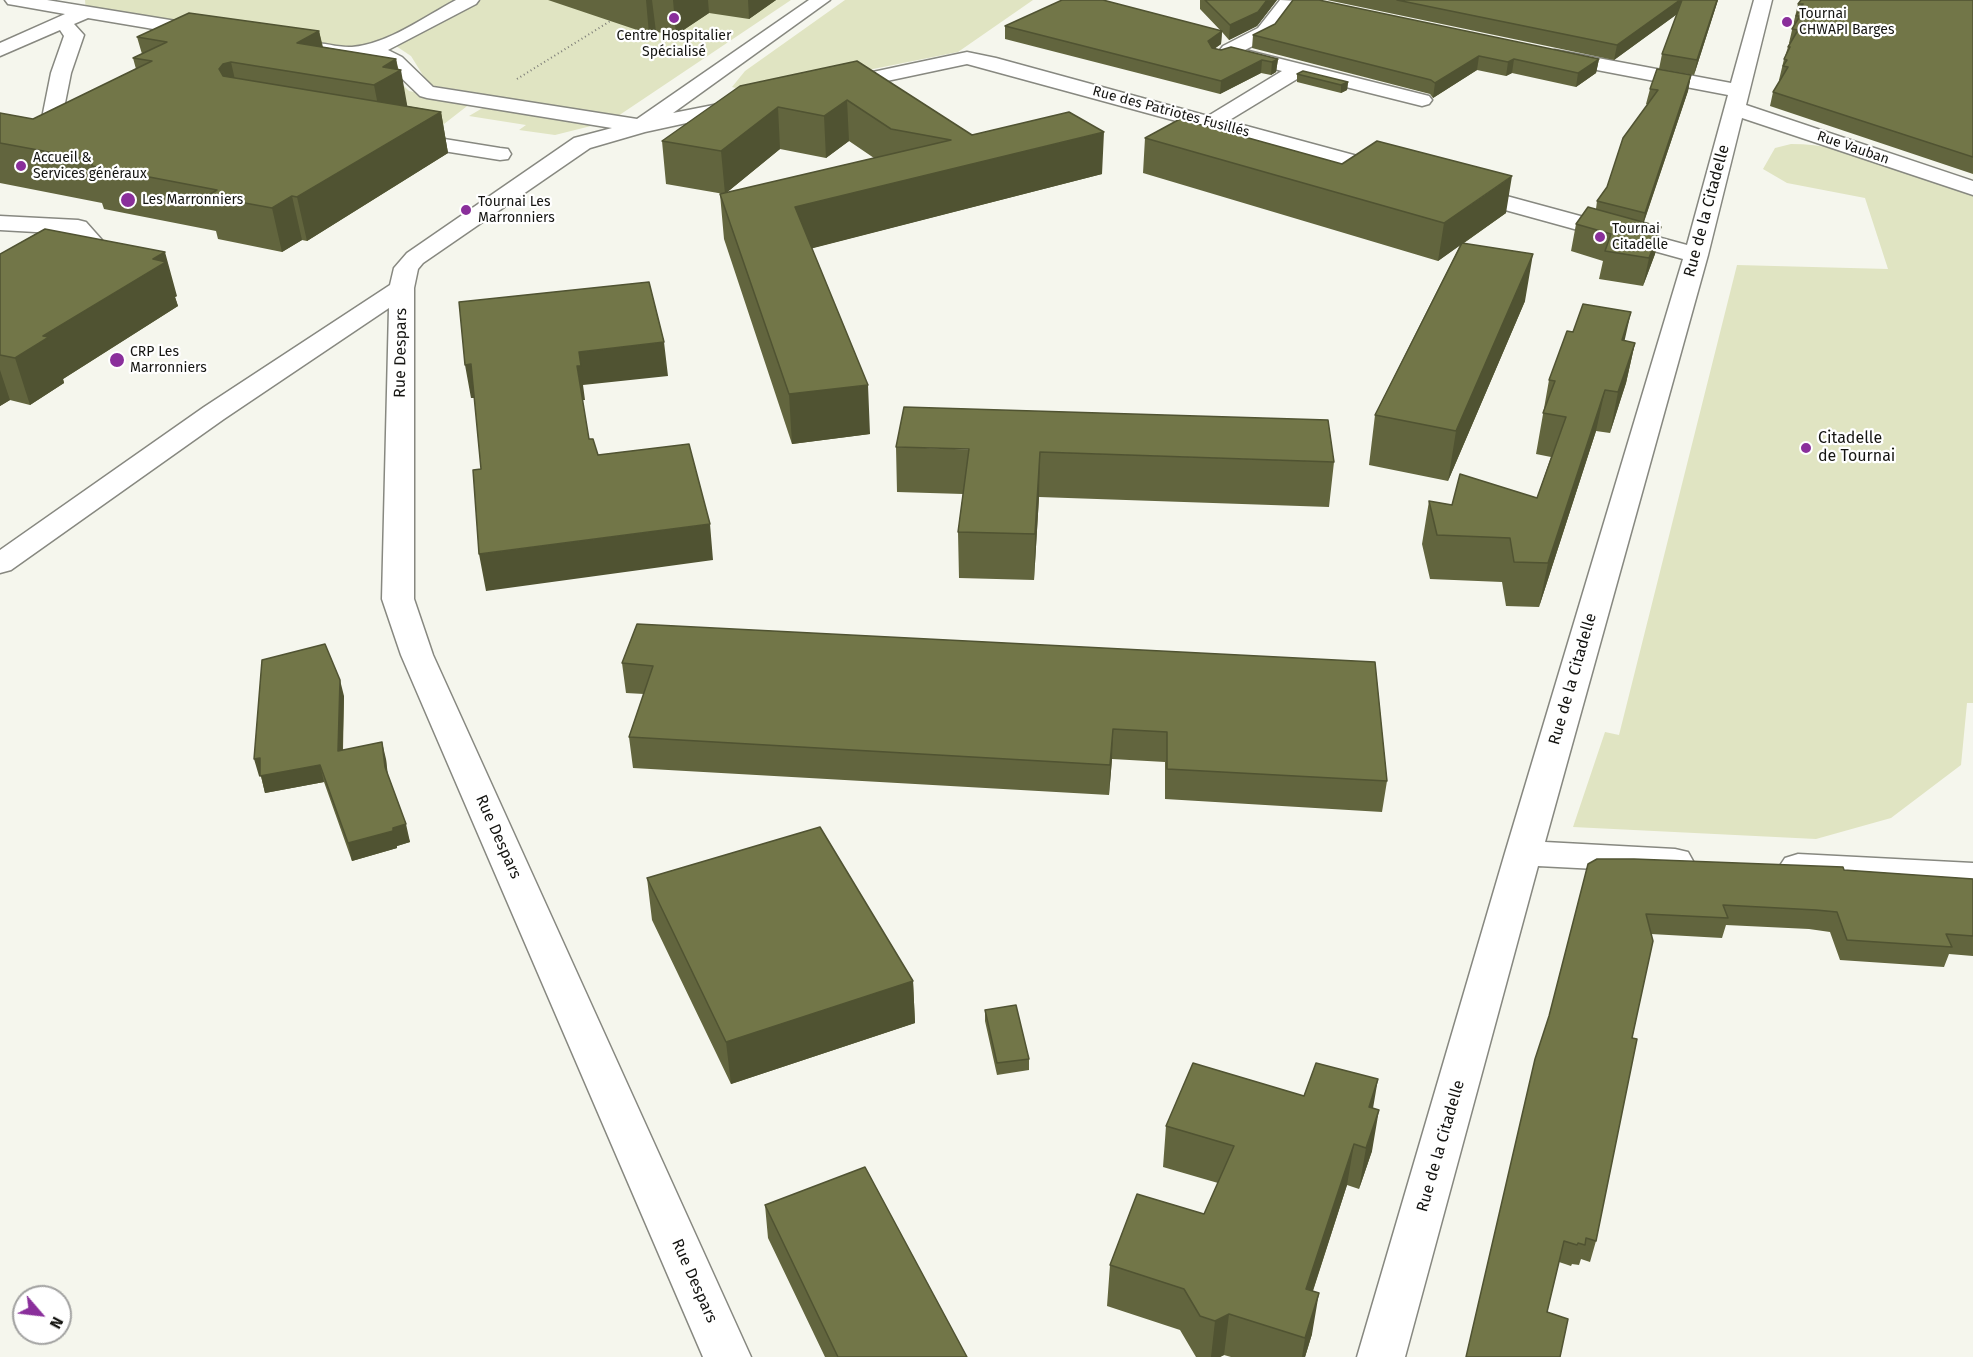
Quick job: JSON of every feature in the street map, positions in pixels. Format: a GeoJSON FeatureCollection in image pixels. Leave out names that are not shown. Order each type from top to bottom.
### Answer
{"type":"FeatureCollection","features":[{"type":"Feature","properties":{"kind":"street"},"geometry":{"type":"LineString","coordinates":[[14,0],[223,34]]}},
{"type":"Feature","properties":{"kind":"street"},"geometry":{"type":"LineString","coordinates":[[291,46],[349,53],[371,50],[390,43],[470,0]]}},
{"type":"Feature","properties":{"kind":"street"},"geometry":{"type":"LineString","coordinates":[[371,50],[395,61],[427,92],[641,126],[821,0]]}},
{"type":"Feature","properties":{"kind":"street"},"geometry":{"type":"LineString","coordinates":[[1312,5],[1290,0],[1264,32],[1222,54],[1299,69],[1422,100]]}},
{"type":"Feature","properties":{"kind":"street","name":"Rue de la Citadelle"},"geometry":{"type":"LineString","coordinates":[[1381,1357],[1523,853],[1696,255],[1763,0]]}},
{"type":"Feature","properties":{"kind":"street"},"geometry":{"type":"LineString","coordinates":[[0,50],[61,9]]}},
{"type":"Feature","properties":{"kind":"street"},"geometry":{"type":"LineString","coordinates":[[51,123],[61,73],[74,35],[61,9]]}},
{"type":"Feature","properties":{"kind":"street","name":"Rue Vauban"},"geometry":{"type":"LineString","coordinates":[[1533,51],[1661,78],[1737,99],[1973,188]]}},
{"type":"Feature","properties":{"kind":"street","name":"Rue des Patriotes Fusillés"},"geometry":{"type":"LineString","coordinates":[[816,90],[967,58],[989,62],[1407,176]]}},
{"type":"Feature","properties":{"kind":"street"},"geometry":{"type":"LineString","coordinates":[[1210,123],[1299,69]]}},
{"type":"Feature","properties":{"kind":"street"},"geometry":{"type":"LineString","coordinates":[[0,564],[214,413],[402,288],[406,268],[415,258],[582,143],[641,126],[769,100]]}},
{"type":"Feature","properties":{"kind":"street"},"geometry":{"type":"LineString","coordinates":[[386,135],[500,154]]}},
{"type":"Feature","properties":{"kind":"street"},"geometry":{"type":"LineString","coordinates":[[1442,186],[1696,255]]}},
{"type":"Feature","properties":{"kind":"street"},"geometry":{"type":"LineString","coordinates":[[0,223],[78,227],[90,240],[76,255],[60,263],[0,277]]}},
{"type":"Feature","properties":{"kind":"street","name":"Rue Despars"},"geometry":{"type":"LineString","coordinates":[[402,288],[398,599],[417,655],[727,1357]]}},
{"type":"Feature","properties":{"kind":"street"},"geometry":{"type":"LineString","coordinates":[[1523,853],[1713,863]]}},
{"type":"Feature","properties":{"kind":"street"},"geometry":{"type":"LineString","coordinates":[[1760,866],[1973,876]]}},
{"type":"Feature","properties":{"kind":"path"},"geometry":{"type":"LineString","coordinates":[[483,100],[615,18]]}},
{"type":"Feature","properties":{"kind":"green space"},"geometry":{"type":"Polygon","coordinates":[[[85,0],[470,0],[390,43],[349,53],[86,12],[85,0]]]}},
{"type":"Feature","properties":{"kind":"green space"},"geometry":{"type":"Polygon","coordinates":[[[481,0],[791,0],[618,116],[429,85],[411,56],[396,46],[481,0]]]}},
{"type":"Feature","properties":{"kind":"green space"},"geometry":{"type":"Polygon","coordinates":[[[845,0],[1033,0],[958,52],[753,93],[732,87],[745,71],[845,0]]]}},
{"type":"Feature","properties":{"kind":"green space"},"geometry":{"type":"Polygon","coordinates":[[[309,54],[397,79],[409,91],[471,103],[435,131],[309,54]]]}},
{"type":"Feature","properties":{"kind":"green space"},"geometry":{"type":"Polygon","coordinates":[[[486,106],[599,124],[555,135],[519,130],[526,125],[469,116],[486,106]]]}},
{"type":"Feature","properties":{"kind":"green space"},"geometry":{"type":"Polygon","coordinates":[[[1791,144],[1814,145],[1860,155],[1973,194],[1973,703],[1967,703],[1961,765],[1891,818],[1816,839],[1573,827],[1605,732],[1619,735],[1737,265],[1888,269],[1865,198],[1787,183],[1763,169],[1775,148],[1791,144]]]}},
{"type":"Feature","properties":{"kind":"building"},"geometry":{"type":"Polygon","coordinates":[[[1062,0],[1103,0],[1222,31],[1208,41],[1212,48],[1221,50],[1231,47],[1278,59],[1272,62],[1262,60],[1221,81],[1005,26],[1062,0]]]}},
{"type":"Feature","properties":{"kind":"building"},"geometry":{"type":"Polygon","coordinates":[[[1205,0],[1267,0],[1258,12],[1230,25],[1205,0]]]}},
{"type":"Feature","properties":{"kind":"building"},"geometry":{"type":"Polygon","coordinates":[[[1293,0],[1319,0],[1599,59],[1578,73],[1514,59],[1508,62],[1479,56],[1435,83],[1431,80],[1253,35],[1275,24],[1293,0]]]}},
{"type":"Feature","properties":{"kind":"building"},"geometry":{"type":"Polygon","coordinates":[[[1397,0],[1680,0],[1617,45],[1397,0]]]}},
{"type":"Feature","properties":{"kind":"building"},"geometry":{"type":"Polygon","coordinates":[[[1682,0],[1717,0],[1697,60],[1662,54],[1682,0]]]}},
{"type":"Feature","properties":{"kind":"building"},"geometry":{"type":"Polygon","coordinates":[[[1801,0],[1973,0],[1973,157],[1773,92],[1788,67],[1783,66],[1787,60],[1784,59],[1798,30],[1792,29],[1800,16],[1796,16],[1803,4],[1798,4],[1801,0]]]}},
{"type":"Feature","properties":{"kind":"building"},"geometry":{"type":"Polygon","coordinates":[[[189,13],[319,31],[297,43],[396,59],[383,67],[401,70],[374,85],[231,62],[223,64],[219,69],[223,76],[441,112],[297,197],[292,196],[272,208],[207,196],[217,190],[92,166],[92,160],[0,143],[0,113],[33,119],[152,61],[133,58],[167,42],[137,37],[189,13]]]}},
{"type":"Feature","properties":{"kind":"building"},"geometry":{"type":"Polygon","coordinates":[[[857,61],[972,135],[1069,112],[1104,132],[795,207],[868,385],[789,394],[720,194],[951,140],[891,129],[847,100],[824,116],[778,107],[721,151],[662,141],[740,86],[857,61]]]}},
{"type":"Feature","properties":{"kind":"building"},"geometry":{"type":"Polygon","coordinates":[[[1657,69],[1691,75],[1645,213],[1597,201],[1607,187],[1623,138],[1658,90],[1650,89],[1657,69]]]}},
{"type":"Feature","properties":{"kind":"building"},"geometry":{"type":"Polygon","coordinates":[[[1303,71],[1348,82],[1341,85],[1297,74],[1303,71]]]}},
{"type":"Feature","properties":{"kind":"building"},"geometry":{"type":"Polygon","coordinates":[[[1180,119],[1342,164],[1377,141],[1512,176],[1444,223],[1145,138],[1180,119]]]}},
{"type":"Feature","properties":{"kind":"building"},"geometry":{"type":"Polygon","coordinates":[[[1588,207],[1661,227],[1649,258],[1605,251],[1611,234],[1576,224],[1588,207]]]}},
{"type":"Feature","properties":{"kind":"building"},"geometry":{"type":"Polygon","coordinates":[[[45,229],[165,252],[153,259],[166,262],[43,336],[49,337],[15,358],[0,355],[0,254],[45,229]]]}},
{"type":"Feature","properties":{"kind":"building"},"geometry":{"type":"Polygon","coordinates":[[[1462,243],[1533,254],[1456,431],[1375,415],[1462,243]]]}},
{"type":"Feature","properties":{"kind":"building"},"geometry":{"type":"Polygon","coordinates":[[[649,282],[664,342],[579,352],[581,366],[577,366],[589,439],[593,439],[598,455],[689,444],[710,524],[479,554],[473,470],[481,469],[471,364],[465,365],[459,302],[649,282]]]}},
{"type":"Feature","properties":{"kind":"building"},"geometry":{"type":"Polygon","coordinates":[[[1583,304],[1631,312],[1622,340],[1635,343],[1618,392],[1605,390],[1548,563],[1514,562],[1510,538],[1437,535],[1429,501],[1452,505],[1460,474],[1537,498],[1566,417],[1543,413],[1555,381],[1549,380],[1567,331],[1573,332],[1583,304]]]}},
{"type":"Feature","properties":{"kind":"building"},"geometry":{"type":"Polygon","coordinates":[[[904,407],[1328,420],[1334,462],[1040,452],[1035,534],[958,532],[969,449],[896,447],[904,407]]]}},
{"type":"Feature","properties":{"kind":"building"},"geometry":{"type":"Polygon","coordinates":[[[637,624],[1375,662],[1387,781],[1167,769],[1167,732],[1113,729],[1110,765],[629,737],[653,666],[622,663],[637,624]]]}},
{"type":"Feature","properties":{"kind":"building"},"geometry":{"type":"Polygon","coordinates":[[[325,644],[340,680],[338,751],[382,742],[385,767],[406,824],[393,828],[393,831],[348,843],[320,765],[260,776],[260,758],[254,759],[262,660],[325,644]]]}},
{"type":"Feature","properties":{"kind":"building"},"geometry":{"type":"Polygon","coordinates":[[[820,827],[913,981],[726,1042],[647,878],[820,827]]]}},
{"type":"Feature","properties":{"kind":"building"},"geometry":{"type":"Polygon","coordinates":[[[1597,859],[1843,867],[1844,870],[1973,879],[1973,936],[1946,934],[1952,947],[1847,940],[1837,912],[1816,910],[1723,905],[1728,918],[1646,914],[1653,941],[1632,1038],[1637,1039],[1596,1241],[1586,1238],[1585,1245],[1578,1243],[1577,1245],[1564,1241],[1547,1312],[1568,1319],[1560,1357],[1466,1357],[1535,1059],[1549,1016],[1588,864],[1597,859]]]}},
{"type":"Feature","properties":{"kind":"building"},"geometry":{"type":"Polygon","coordinates":[[[1016,1005],[1029,1059],[997,1063],[985,1010],[1016,1005]]]}},
{"type":"Feature","properties":{"kind":"building"},"geometry":{"type":"Polygon","coordinates":[[[1193,1063],[1304,1096],[1316,1063],[1378,1079],[1369,1107],[1379,1110],[1366,1148],[1354,1144],[1306,1289],[1319,1293],[1305,1338],[1229,1314],[1215,1321],[1200,1316],[1184,1289],[1110,1265],[1137,1194],[1204,1214],[1234,1146],[1166,1126],[1193,1063]]]}},
{"type":"Feature","properties":{"kind":"building"},"geometry":{"type":"Polygon","coordinates":[[[865,1167],[967,1357],[838,1357],[765,1205],[865,1167]]]}},
{"type":"Feature","properties":{"kind":"place","name":"Centre Hospitalier Spécialisé"},"geometry":{"type":"Point","coordinates":[674,18]}},
{"type":"Feature","properties":{"kind":"place","name":"Tournai CHWAPI Barges"},"geometry":{"type":"Point","coordinates":[1787,22]}},
{"type":"Feature","properties":{"kind":"place","name":"Accueil & Services généraux"},"geometry":{"type":"Point","coordinates":[21,166]}},
{"type":"Feature","properties":{"kind":"place","name":"Les Marronniers"},"geometry":{"type":"Point","coordinates":[128,200]}},
{"type":"Feature","properties":{"kind":"place","name":"Tournai Les Marronniers"},"geometry":{"type":"Point","coordinates":[466,210]}},
{"type":"Feature","properties":{"kind":"place","name":"Tournai Citadelle"},"geometry":{"type":"Point","coordinates":[1600,237]}},
{"type":"Feature","properties":{"kind":"place","name":"CRP Les Marronniers"},"geometry":{"type":"Point","coordinates":[117,360]}},
{"type":"Feature","properties":{"kind":"place","name":"Citadelle de Tournai"},"geometry":{"type":"Point","coordinates":[1806,448]}}]}
